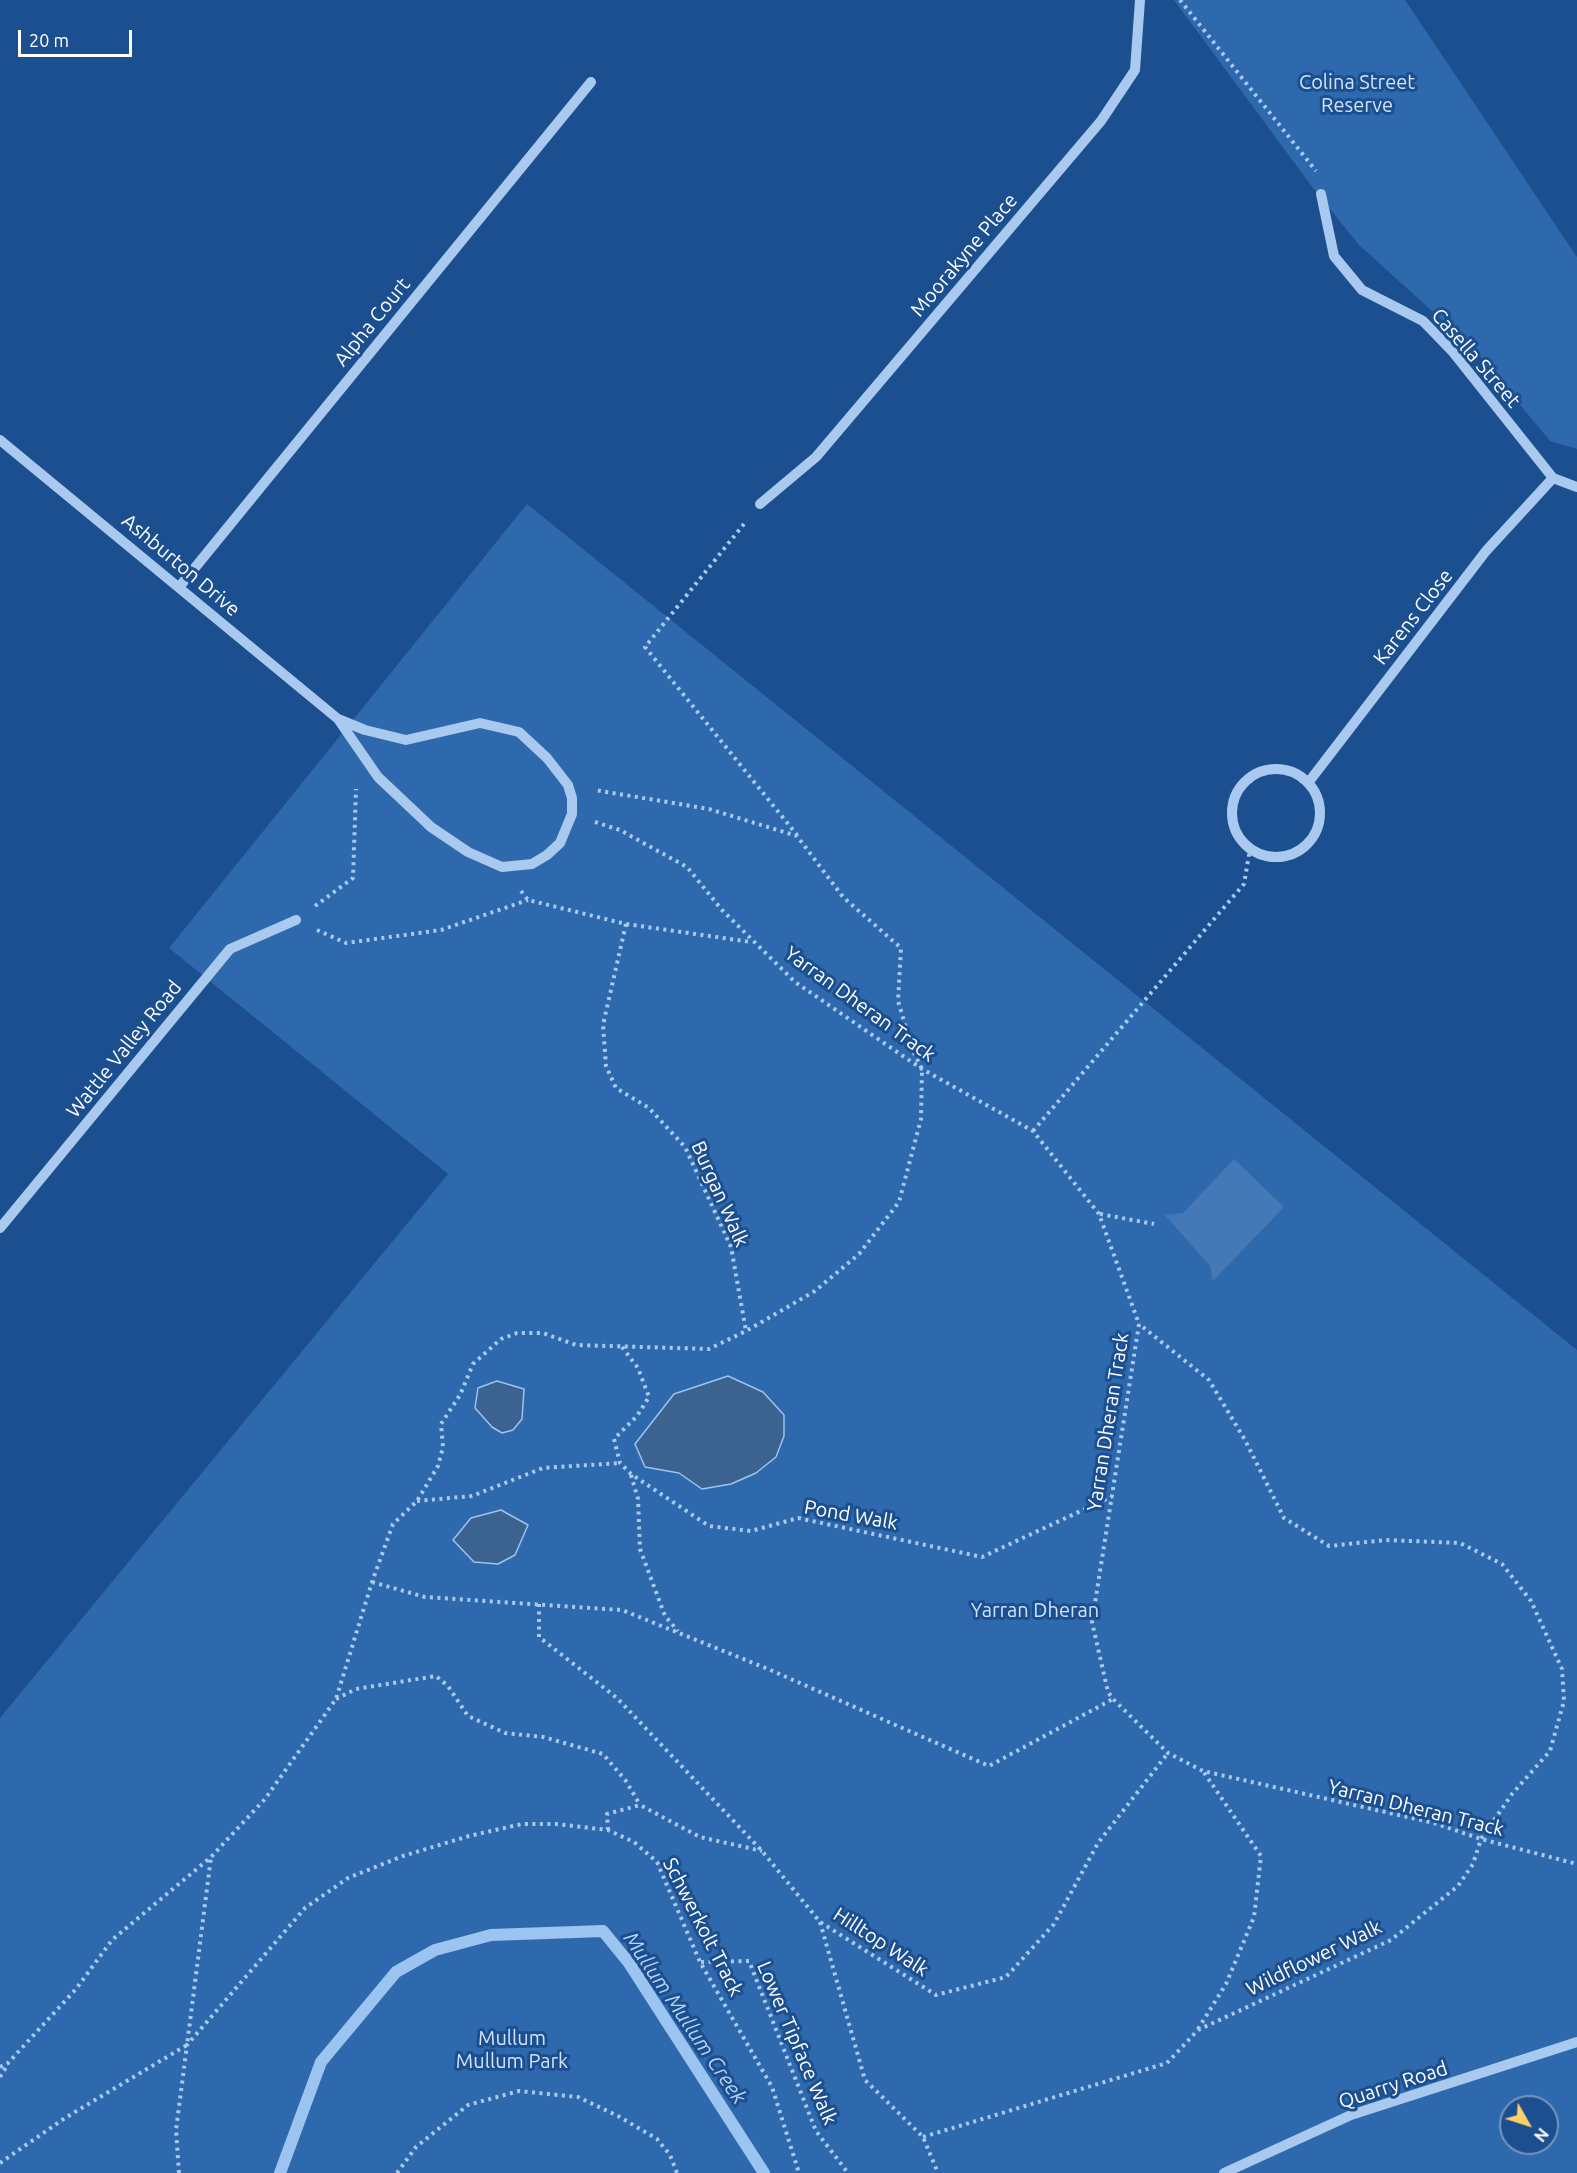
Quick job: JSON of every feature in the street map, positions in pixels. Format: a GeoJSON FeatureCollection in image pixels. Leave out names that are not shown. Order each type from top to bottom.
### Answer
{"type":"FeatureCollection","features":[{"type":"Feature","properties":{"kind":"street","name":"Moorakyne Place"},"geometry":{"type":"LineString","coordinates":[[760,504],[816,457],[1101,121],[1135,70],[1140,0]]}},
{"type":"Feature","properties":{"kind":"street","name":"Alpha Court"},"geometry":{"type":"LineString","coordinates":[[180,586],[591,82]]}},
{"type":"Feature","properties":{"kind":"street","name":"Casella Street"},"geometry":{"type":"LineString","coordinates":[[1321,194],[1334,256],[1362,290],[1423,321],[1452,351],[1553,478]]}},
{"type":"Feature","properties":{"kind":"street","name":"Ashburton Drive"},"geometry":{"type":"LineString","coordinates":[[0,440],[180,586],[338,719],[378,777],[431,827],[468,852],[502,867],[532,864],[547,855],[560,843],[572,814]]}},
{"type":"Feature","properties":{"kind":"street"},"geometry":{"type":"LineString","coordinates":[[1553,478],[1577,487]]}},
{"type":"Feature","properties":{"kind":"street","name":"Karens Close"},"geometry":{"type":"LineString","coordinates":[[1308,783],[1486,551],[1553,478]]}},
{"type":"Feature","properties":{"kind":"street","name":"Ashburton Drive"},"geometry":{"type":"LineString","coordinates":[[338,719],[365,730],[406,740],[480,723],[519,732],[547,758],[568,785]]}},
{"type":"Feature","properties":{"kind":"street"},"geometry":{"type":"LineString","coordinates":[[1282,769],[1296,774],[1308,783],[1316,795],[1320,809],[1318,823],[1309,842],[1291,854],[1277,857],[1263,856],[1250,849],[1239,838],[1233,825],[1232,811],[1235,797],[1243,784],[1254,775],[1268,770],[1282,769]]}},
{"type":"Feature","properties":{"kind":"street"},"geometry":{"type":"LineString","coordinates":[[568,785],[572,798],[572,814]]}},
{"type":"Feature","properties":{"kind":"street","name":"Wattle Valley Road"},"geometry":{"type":"LineString","coordinates":[[0,1228],[230,949],[296,920]]}},
{"type":"Feature","properties":{"kind":"street","name":"Quarry Road"},"geometry":{"type":"LineString","coordinates":[[1224,2173],[1351,2115],[1577,2042]]}},
{"type":"Feature","properties":{"kind":"path"},"geometry":{"type":"LineString","coordinates":[[1180,0],[1320,176],[1321,194]]}},
{"type":"Feature","properties":{"kind":"path"},"geometry":{"type":"LineString","coordinates":[[0,2077],[8,2063],[76,1989],[112,1940],[211,1857],[265,1798],[336,1699],[372,1582],[393,1524],[417,1501],[441,1456],[443,1447],[441,1424],[460,1395],[473,1364],[501,1339],[517,1334],[543,1333],[576,1345],[709,1349],[746,1331],[815,1291],[860,1254],[898,1202],[921,1119],[922,1069],[913,1051],[898,1000],[901,948],[843,897],[797,836],[645,647],[760,504]]}},
{"type":"Feature","properties":{"kind":"path"},"geometry":{"type":"LineString","coordinates":[[357,746],[353,878],[296,920],[346,943],[441,930],[528,900],[626,924],[752,942]]}},
{"type":"Feature","properties":{"kind":"path"},"geometry":{"type":"LineString","coordinates":[[568,785],[709,809],[797,836]]}},
{"type":"Feature","properties":{"kind":"path","name":"Yarran Dheran Track"},"geometry":{"type":"LineString","coordinates":[[572,814],[620,830],[687,867],[752,942],[795,982],[922,1069],[1033,1131],[1099,1214],[1138,1324],[1092,1622],[1108,1692],[1113,1699],[1168,1753],[1203,1771],[1434,1823],[1481,1839],[1577,1864]]}},
{"type":"Feature","properties":{"kind":"path"},"geometry":{"type":"LineString","coordinates":[[1033,1131],[1244,884],[1250,849]]}},
{"type":"Feature","properties":{"kind":"path"},"geometry":{"type":"LineString","coordinates":[[502,867],[528,900]]}},
{"type":"Feature","properties":{"kind":"path","name":"Burgan Walk"},"geometry":{"type":"LineString","coordinates":[[626,924],[603,1025],[606,1066],[616,1088],[649,1108],[685,1146],[731,1247],[746,1331]]}},
{"type":"Feature","properties":{"kind":"path"},"geometry":{"type":"LineString","coordinates":[[1099,1214],[1154,1224]]}},
{"type":"Feature","properties":{"kind":"path","name":"Wildflower Walk"},"geometry":{"type":"LineString","coordinates":[[923,2137],[1167,2063],[1198,2030],[1391,1940],[1458,1886],[1473,1864],[1481,1839],[1512,1794],[1550,1751],[1564,1701],[1562,1669],[1531,1601],[1502,1564],[1460,1543],[1386,1540],[1329,1546],[1284,1518],[1245,1440],[1209,1380],[1138,1324]]}},
{"type":"Feature","properties":{"kind":"path"},"geometry":{"type":"LineString","coordinates":[[417,1501],[472,1496],[543,1468],[620,1463],[614,1439],[637,1416],[649,1397],[638,1368],[622,1346]]}},
{"type":"Feature","properties":{"kind":"path","name":"Pond Walk"},"geometry":{"type":"LineString","coordinates":[[620,1463],[631,1474],[709,1526],[751,1531],[798,1518],[982,1557],[1113,1496]]}},
{"type":"Feature","properties":{"kind":"path"},"geometry":{"type":"LineString","coordinates":[[631,1474],[638,1499],[640,1549],[665,1616],[679,1633]]}},
{"type":"Feature","properties":{"kind":"path"},"geometry":{"type":"LineString","coordinates":[[372,1582],[425,1597],[622,1610],[768,1669],[989,1766],[1113,1699]]}},
{"type":"Feature","properties":{"kind":"path","name":"Hilltop Walk"},"geometry":{"type":"LineString","coordinates":[[539,1604],[539,1637],[617,1698],[762,1851],[820,1922],[936,1995],[1006,1977],[1054,1924],[1098,1843],[1168,1753]]}},
{"type":"Feature","properties":{"kind":"path"},"geometry":{"type":"LineString","coordinates":[[336,1699],[356,1689],[436,1677],[448,1686],[468,1716],[505,1733],[543,1737],[603,1754],[626,1781],[640,1805],[700,1837],[762,1851]]}},
{"type":"Feature","properties":{"kind":"path"},"geometry":{"type":"LineString","coordinates":[[1198,2030],[1226,1984],[1254,1917],[1261,1856],[1203,1771]]}},
{"type":"Feature","properties":{"kind":"path"},"geometry":{"type":"LineString","coordinates":[[608,1830],[607,1814],[640,1805]]}},
{"type":"Feature","properties":{"kind":"path","name":"Schwerkolt Track"},"geometry":{"type":"LineString","coordinates":[[187,2045],[305,1908],[348,1878],[403,1856],[469,1836],[522,1824],[556,1824],[608,1830],[634,1842],[657,1862],[700,1962],[772,2087],[799,2173]]}},
{"type":"Feature","properties":{"kind":"path"},"geometry":{"type":"LineString","coordinates":[[179,2173],[176,2130],[211,1857]]}},
{"type":"Feature","properties":{"kind":"path"},"geometry":{"type":"LineString","coordinates":[[820,1922],[865,2080],[923,2137],[938,2173]]}},
{"type":"Feature","properties":{"kind":"path","name":"Lower Tipface Walk"},"geometry":{"type":"LineString","coordinates":[[700,1962],[749,1961],[816,2131],[848,2173]]}},
{"type":"Feature","properties":{"kind":"path"},"geometry":{"type":"LineString","coordinates":[[0,2163],[65,2118],[187,2045]]}},
{"type":"Feature","properties":{"kind":"path"},"geometry":{"type":"LineString","coordinates":[[0,2067],[8,2063]]}},
{"type":"Feature","properties":{"kind":"path"},"geometry":{"type":"LineString","coordinates":[[397,2173],[416,2147],[468,2105],[519,2091],[578,2097],[618,2116],[657,2139],[670,2155],[677,2173]]}},
{"type":"Feature","properties":{"kind":"green space","name":"Colina Street Reserve"},"geometry":{"type":"Polygon","coordinates":[[[1174,0],[1405,0],[1577,257],[1577,449],[1550,441],[1473,348],[1359,245],[1310,184],[1174,0]]]}},
{"type":"Feature","properties":{"kind":"green space","name":"Yarran Dheran"},"geometry":{"type":"Polygon","coordinates":[[[527,504],[1577,1350],[1577,2173],[0,2173],[0,1718],[448,1174],[169,948],[527,504]]]}},
{"type":"Feature","properties":{"kind":"shaded area"},"geometry":{"type":"Polygon","coordinates":[[[728,1376],[763,1392],[784,1415],[784,1436],[776,1457],[756,1473],[731,1484],[702,1489],[679,1473],[645,1467],[635,1444],[674,1394],[728,1376]]]}},
{"type":"Feature","properties":{"kind":"shaded area"},"geometry":{"type":"Polygon","coordinates":[[[497,1381],[524,1389],[522,1419],[513,1430],[502,1433],[492,1427],[475,1408],[478,1388],[497,1381]]]}},
{"type":"Feature","properties":{"kind":"shaded area"},"geometry":{"type":"Polygon","coordinates":[[[501,1510],[528,1525],[515,1555],[498,1564],[474,1562],[453,1540],[471,1518],[501,1510]]]}},
{"type":"Feature","properties":{"kind":"building"},"geometry":{"type":"Polygon","coordinates":[[[1234,1159],[1284,1207],[1213,1281],[1210,1266],[1165,1215],[1183,1213],[1234,1159]]]}},
{"type":"Feature","properties":{"kind":"waterway","name":"Mullum Mullum Creek"},"geometry":{"type":"LineString","coordinates":[[280,2173],[321,2062],[396,1972],[435,1950],[491,1935],[603,1931],[629,1963],[764,2173]]}},
{"type":"Feature","properties":{"kind":"park label","name":"Mullum Mullum Park"},"geometry":{"type":"Point","coordinates":[512,2050]}}]}
